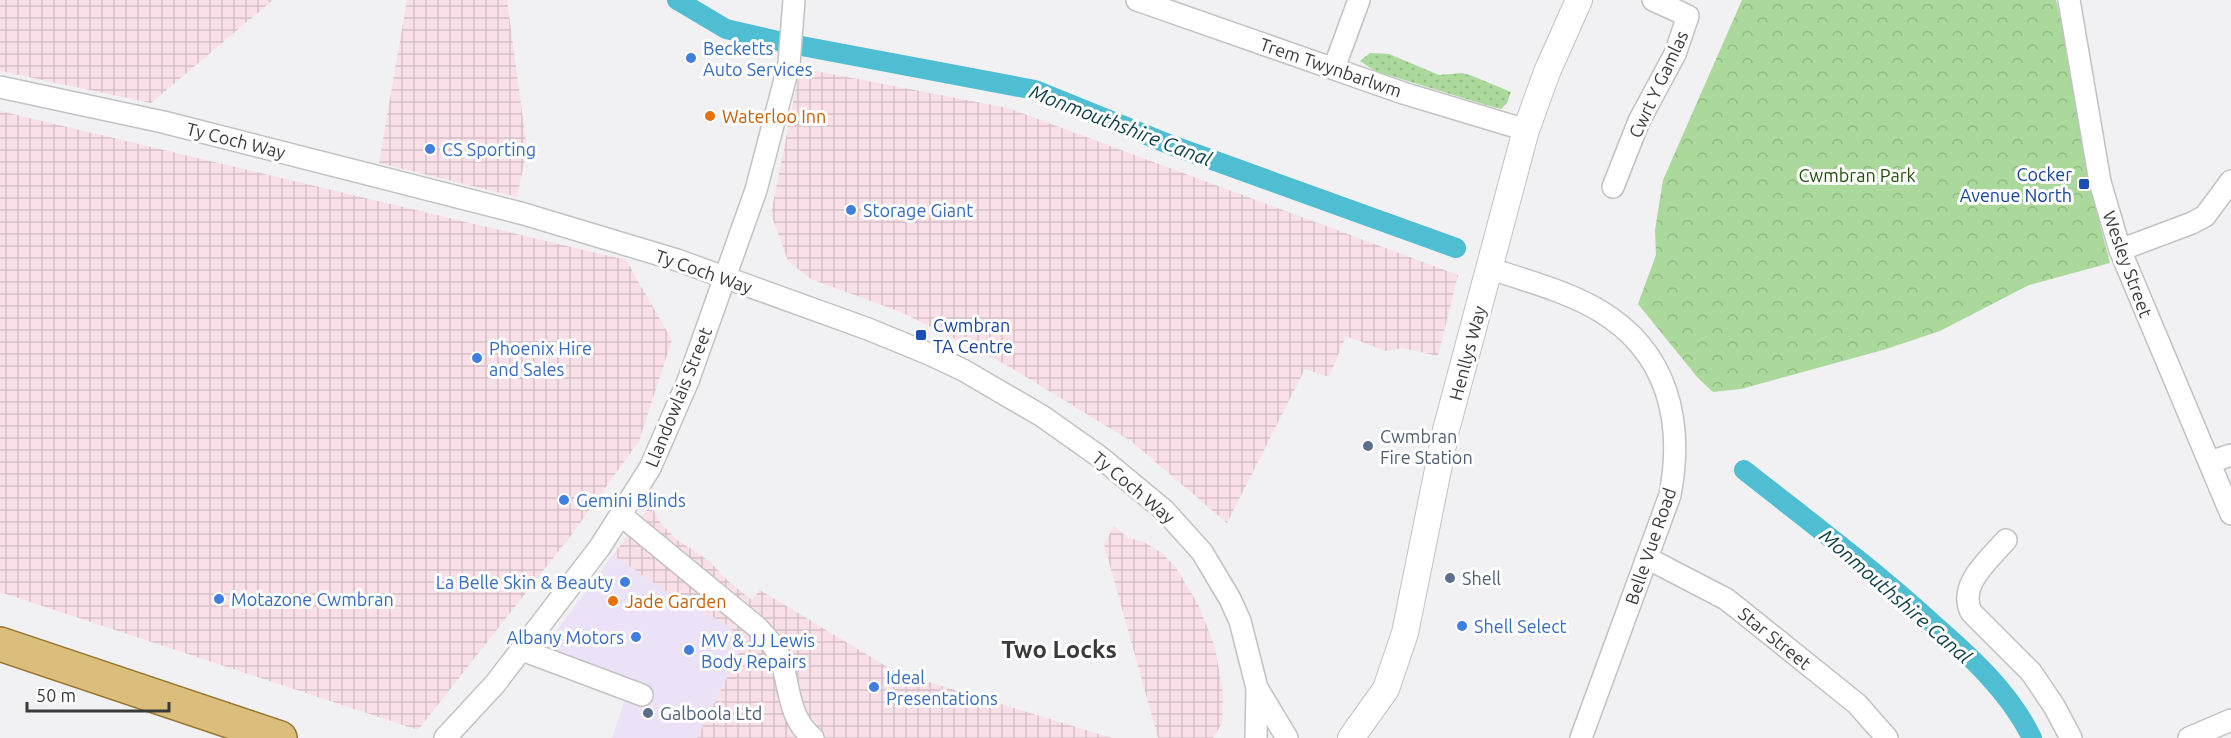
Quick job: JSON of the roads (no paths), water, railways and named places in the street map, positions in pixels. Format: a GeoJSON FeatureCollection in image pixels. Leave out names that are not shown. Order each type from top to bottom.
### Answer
{"type":"FeatureCollection","features":[{"type":"Feature","properties":{"kind":"main road"},"geometry":{"type":"LineString","coordinates":[[0,644],[280,738]]}},
{"type":"Feature","properties":{"kind":"street","name":"Llandowlais Street"},"geometry":{"type":"LineString","coordinates":[[445,738],[495,684],[522,650],[622,516],[650,468],[669,427],[725,278],[766,153],[789,58],[794,0]]}},
{"type":"Feature","properties":{"kind":"street","name":"Trem Twynbarlwm"},"geometry":{"type":"LineString","coordinates":[[1137,0],[1415,96],[1526,130]]}},
{"type":"Feature","properties":{"kind":"street"},"geometry":{"type":"LineString","coordinates":[[1334,68],[1359,0]]}},
{"type":"Feature","properties":{"kind":"street","name":"Henllys Way"},"geometry":{"type":"LineString","coordinates":[[1351,738],[1386,689],[1405,633],[1446,430],[1526,130],[1547,72],[1579,0]]}},
{"type":"Feature","properties":{"kind":"street","name":"Cwrt Y Gamlas"},"geometry":{"type":"LineString","coordinates":[[1613,187],[1638,121],[1675,54],[1688,16],[1653,0]]}},
{"type":"Feature","properties":{"kind":"street","name":"Wesley Street"},"geometry":{"type":"LineString","coordinates":[[2069,0],[2100,182],[2120,250],[2231,514]]}},
{"type":"Feature","properties":{"kind":"street","name":"Ty Coch Way"},"geometry":{"type":"LineString","coordinates":[[0,87],[163,122],[524,214],[677,260],[867,329],[963,370],[1042,416],[1101,457],[1164,510],[1202,552],[1230,599],[1240,621],[1257,688],[1256,738]]}},
{"type":"Feature","properties":{"kind":"street"},"geometry":{"type":"LineString","coordinates":[[2120,250],[2205,216],[2231,181]]}},
{"type":"Feature","properties":{"kind":"street","name":"Belle Vue Road"},"geometry":{"type":"LineString","coordinates":[[1490,268],[1576,300],[1607,316],[1644,352],[1663,382],[1670,399],[1674,419],[1675,470],[1670,495],[1581,738]]}},
{"type":"Feature","properties":{"kind":"street"},"geometry":{"type":"LineString","coordinates":[[2210,462],[2231,455]]}},
{"type":"Feature","properties":{"kind":"street"},"geometry":{"type":"LineString","coordinates":[[622,516],[770,641],[780,658],[794,711],[807,733],[813,738]]}},
{"type":"Feature","properties":{"kind":"street"},"geometry":{"type":"LineString","coordinates":[[2006,540],[1974,577],[1967,595],[1968,604],[1971,612],[2031,672],[2054,706],[2071,738]]}},
{"type":"Feature","properties":{"kind":"street","name":"Star Street"},"geometry":{"type":"LineString","coordinates":[[1647,558],[1726,599],[1857,704],[1887,738]]}},
{"type":"Feature","properties":{"kind":"street"},"geometry":{"type":"LineString","coordinates":[[522,650],[642,695]]}},
{"type":"Feature","properties":{"kind":"street","name":"Ty Coch Way"},"geometry":{"type":"LineString","coordinates":[[1257,688],[1287,738]]}},
{"type":"Feature","properties":{"kind":"street"},"geometry":{"type":"LineString","coordinates":[[2189,738],[2231,720]]}},
{"type":"Feature","properties":{"kind":"waterway","name":"Monmouthshire Canal"},"geometry":{"type":"LineString","coordinates":[[677,0],[726,29],[791,44],[1035,90],[1171,145],[1456,248]]}},
{"type":"Feature","properties":{"kind":"waterway","name":"Monmouthshire Canal"},"geometry":{"type":"LineString","coordinates":[[1744,470],[1863,563],[1960,648],[2000,690],[2023,721],[2032,738]]}},
{"type":"Feature","properties":{"kind":"place","name":"Becketts Auto Services"},"geometry":{"type":"Point","coordinates":[691,58]}},
{"type":"Feature","properties":{"kind":"place","name":"Waterloo Inn"},"geometry":{"type":"Point","coordinates":[710,116]}},
{"type":"Feature","properties":{"kind":"place","name":"CS Sporting"},"geometry":{"type":"Point","coordinates":[430,149]}},
{"type":"Feature","properties":{"kind":"place","name":"Cocker Avenue North"},"geometry":{"type":"Point","coordinates":[2084,184]}},
{"type":"Feature","properties":{"kind":"place","name":"Storage Giant"},"geometry":{"type":"Point","coordinates":[851,210]}},
{"type":"Feature","properties":{"kind":"place","name":"Cwmbran TA Centre"},"geometry":{"type":"Point","coordinates":[921,335]}},
{"type":"Feature","properties":{"kind":"place","name":"Phoenix Hire and Sales"},"geometry":{"type":"Point","coordinates":[477,358]}},
{"type":"Feature","properties":{"kind":"place","name":"Cwmbran Fire Station"},"geometry":{"type":"Point","coordinates":[1368,446]}},
{"type":"Feature","properties":{"kind":"place","name":"Gemini Blinds"},"geometry":{"type":"Point","coordinates":[564,500]}},
{"type":"Feature","properties":{"kind":"place","name":"Shell"},"geometry":{"type":"Point","coordinates":[1450,578]}},
{"type":"Feature","properties":{"kind":"place","name":"La Belle Skin & Beauty"},"geometry":{"type":"Point","coordinates":[625,582]}},
{"type":"Feature","properties":{"kind":"place","name":"Motazone Cwmbran"},"geometry":{"type":"Point","coordinates":[219,599]}},
{"type":"Feature","properties":{"kind":"place","name":"Jade Garden"},"geometry":{"type":"Point","coordinates":[613,601]}},
{"type":"Feature","properties":{"kind":"place","name":"Shell Select"},"geometry":{"type":"Point","coordinates":[1462,626]}},
{"type":"Feature","properties":{"kind":"place","name":"Albany Motors"},"geometry":{"type":"Point","coordinates":[636,637]}},
{"type":"Feature","properties":{"kind":"place","name":"MV & JJ Lewis Body Repairs"},"geometry":{"type":"Point","coordinates":[689,650]}},
{"type":"Feature","properties":{"kind":"place","name":"Ideal Presentations"},"geometry":{"type":"Point","coordinates":[874,687]}},
{"type":"Feature","properties":{"kind":"place","name":"Galboola Ltd"},"geometry":{"type":"Point","coordinates":[648,713]}},
{"type":"Feature","properties":{"kind":"district","name":"Two Locks"},"geometry":{"type":"Point","coordinates":[1059,649]}},
{"type":"Feature","properties":{"kind":"park label","name":"Cwmbran Park"},"geometry":{"type":"Point","coordinates":[1857,175]}}]}
